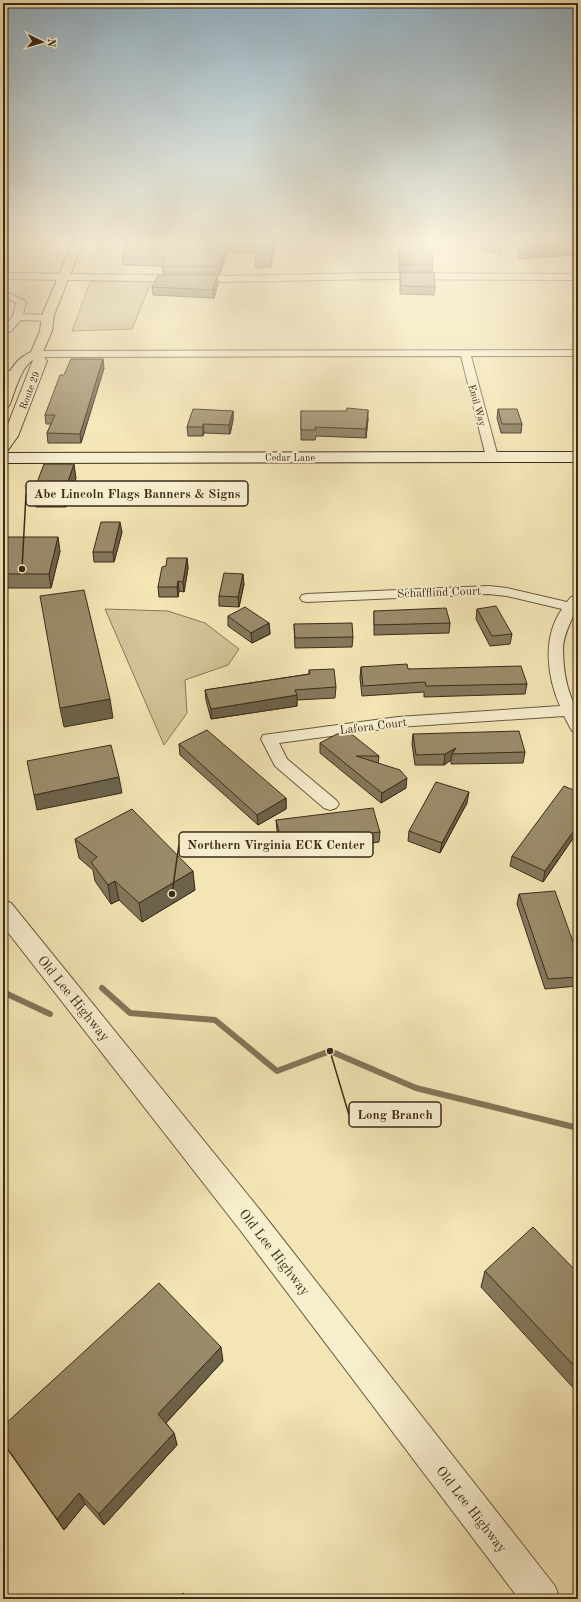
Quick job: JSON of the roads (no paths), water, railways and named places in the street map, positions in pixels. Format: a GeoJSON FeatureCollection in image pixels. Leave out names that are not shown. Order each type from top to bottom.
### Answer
{"type":"FeatureCollection","features":[{"type":"Feature","properties":{"kind":"main road","name":"Route 29"},"geometry":{"type":"LineString","coordinates":[[3,404],[9,374],[25,359],[36,354],[46,331],[48,318]]}},
{"type":"Feature","properties":{"kind":"main road","name":"Route 29"},"geometry":{"type":"LineString","coordinates":[[3,447],[10,436],[40,361],[36,354]]}},
{"type":"Feature","properties":{"kind":"main road","name":"Cedar Lane"},"geometry":{"type":"LineString","coordinates":[[3,458],[578,456]]}},
{"type":"Feature","properties":{"kind":"street"},"geometry":{"type":"LineString","coordinates":[[7,330],[18,317],[48,318]]}},
{"type":"Feature","properties":{"kind":"street"},"geometry":{"type":"LineString","coordinates":[[36,354],[578,353]]}},
{"type":"Feature","properties":{"kind":"street","name":"Emil Way"},"geometry":{"type":"LineString","coordinates":[[465,354],[492,457]]}},
{"type":"Feature","properties":{"kind":"street","name":"Schafflind Court"},"geometry":{"type":"LineString","coordinates":[[307,598],[489,590],[574,602]]}},
{"type":"Feature","properties":{"kind":"street"},"geometry":{"type":"LineString","coordinates":[[574,602],[558,631],[555,648],[556,666],[561,690],[568,711],[578,727]]}},
{"type":"Feature","properties":{"kind":"street","name":"Lafora Court"},"geometry":{"type":"LineString","coordinates":[[330,804],[281,762],[269,739],[398,722],[568,711]]}},
{"type":"Feature","properties":{"kind":"street","name":"Old Lee Highway"},"geometry":{"type":"LineString","coordinates":[[3,909],[250,1220],[542,1599]]}},
{"type":"Feature","properties":{"kind":"waterway"},"geometry":{"type":"LineString","coordinates":[[102,988],[130,1013],[215,1020],[277,1071],[330,1051],[416,1088],[578,1128]]}},
{"type":"Feature","properties":{"kind":"waterway"},"geometry":{"type":"LineString","coordinates":[[3,992],[50,1014]]}},
{"type":"Feature","properties":{"kind":"place","name":"Abe Lincoln Flags Banners & Signs"},"geometry":{"type":"Point","coordinates":[22,569]}},
{"type":"Feature","properties":{"kind":"place","name":"Northern Virginia ECK Center"},"geometry":{"type":"Point","coordinates":[172,894]}},
{"type":"Feature","properties":{"kind":"place","name":"Long Branch"},"geometry":{"type":"Point","coordinates":[330,1051]}}]}
